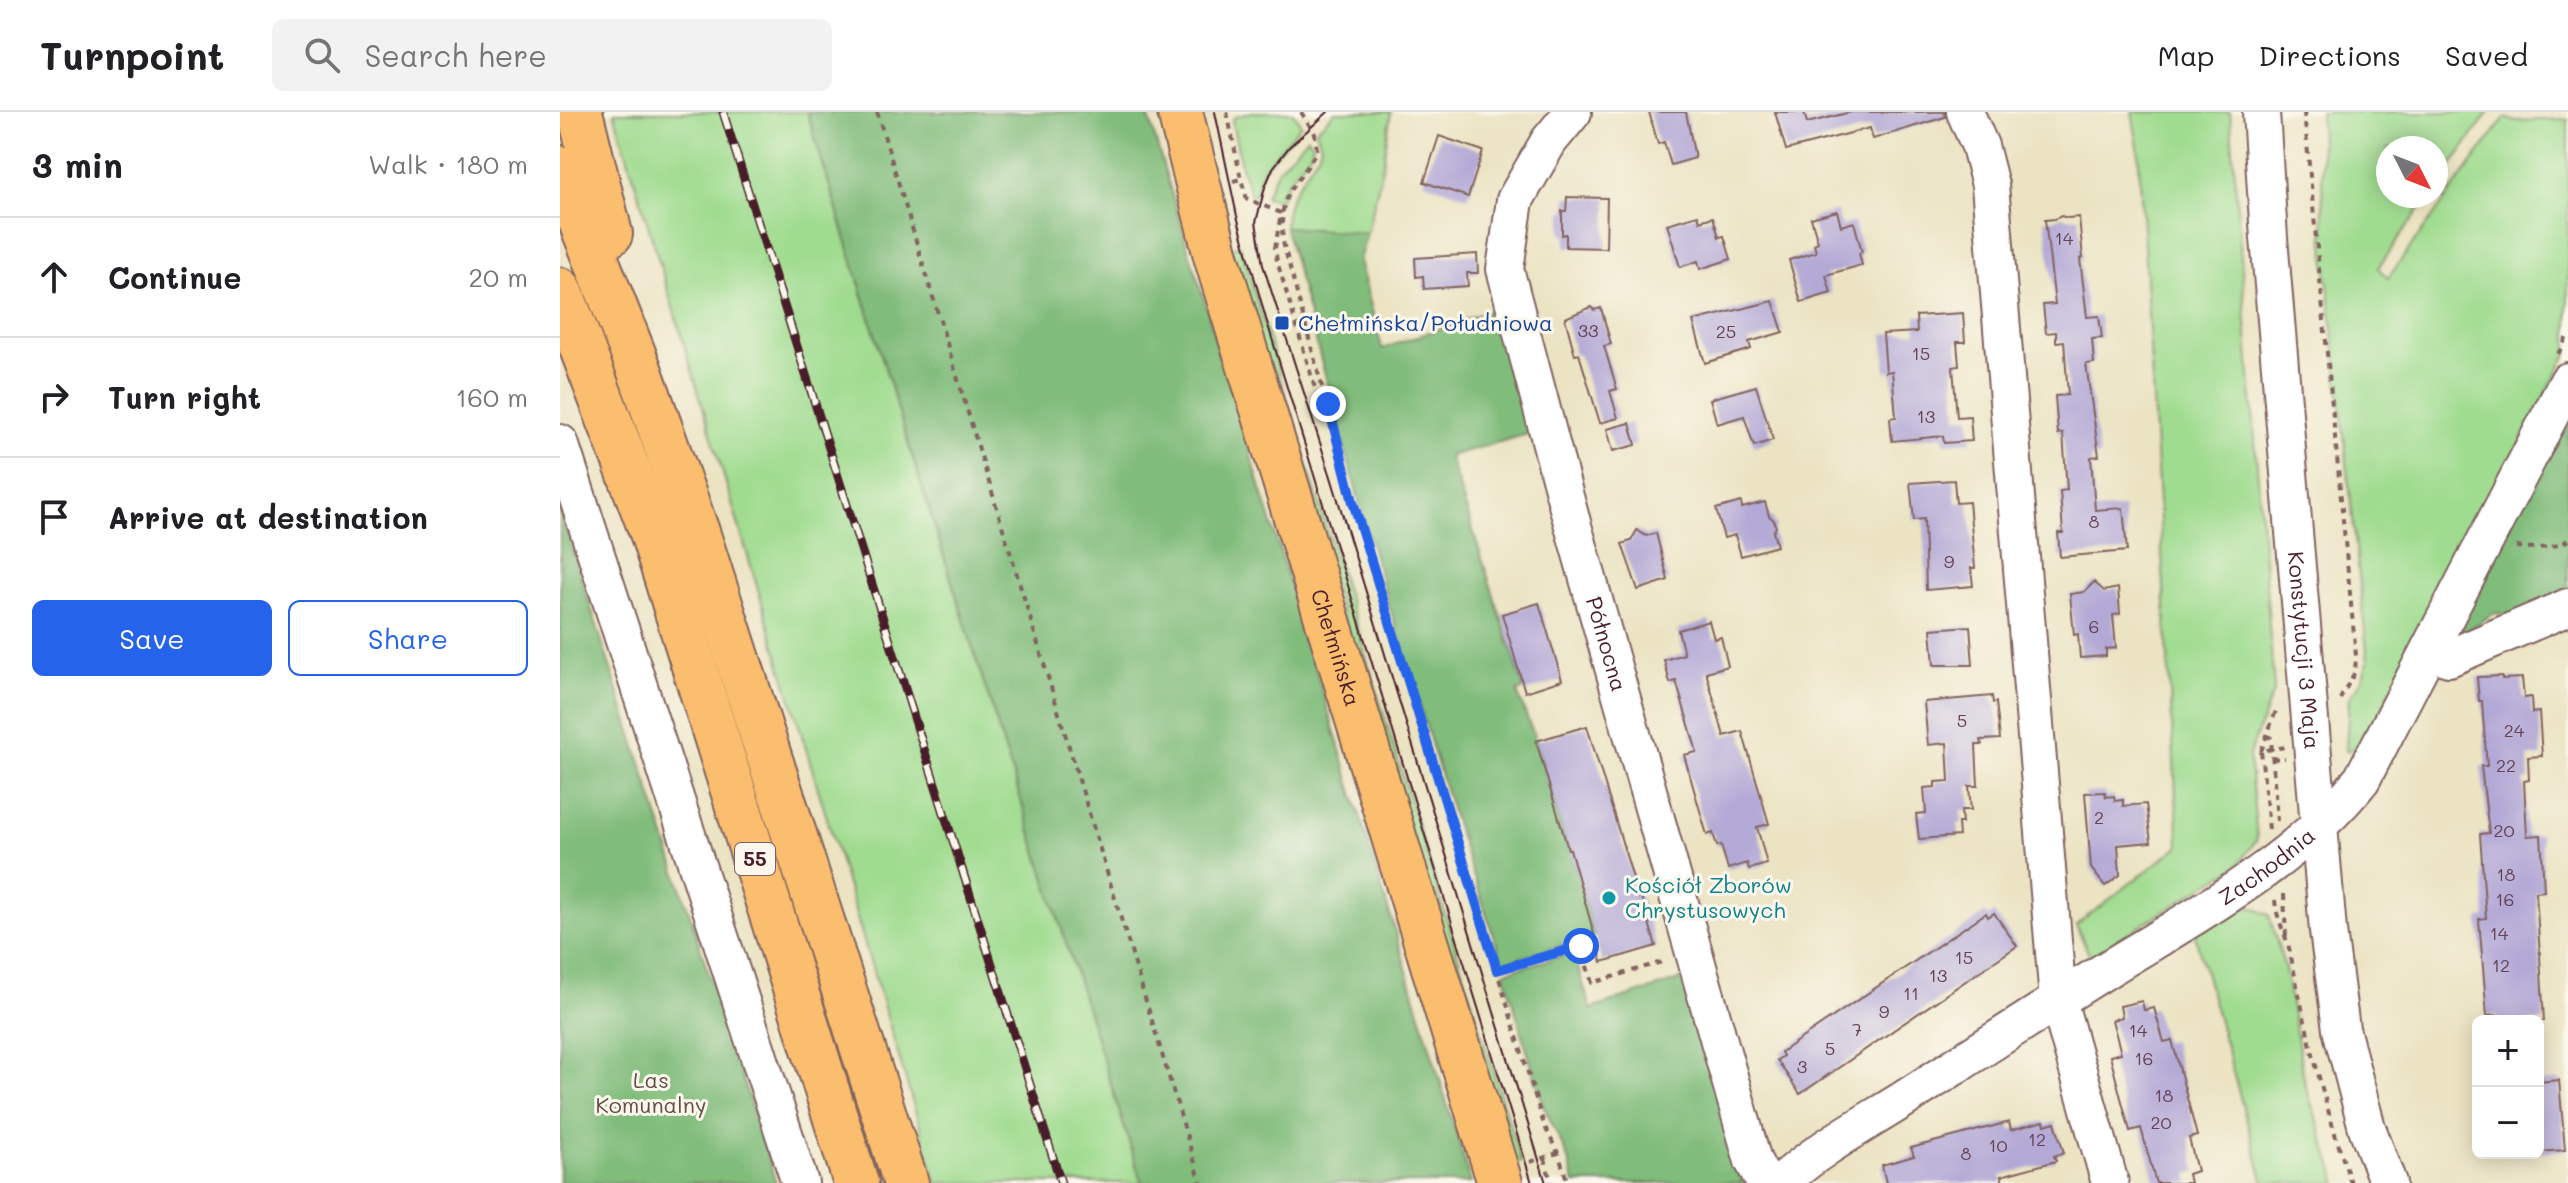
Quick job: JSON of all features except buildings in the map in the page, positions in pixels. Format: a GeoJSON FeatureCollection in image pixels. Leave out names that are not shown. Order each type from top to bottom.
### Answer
{"type":"FeatureCollection","features":[{"type":"Feature","properties":{"kind":"main road"},"geometry":{"type":"LineString","coordinates":[[580,112],[638,366]]}},
{"type":"Feature","properties":{"kind":"main road","name":"Chełmińska"},"geometry":{"type":"LineString","coordinates":[[1180,112],[1216,256],[1513,1173]]}},
{"type":"Feature","properties":{"kind":"main road","name":"55"},"geometry":{"type":"LineString","coordinates":[[560,168],[638,366],[727,625],[906,1183]]}},
{"type":"Feature","properties":{"kind":"main road","name":"55"},"geometry":{"type":"LineString","coordinates":[[560,290],[653,535],[856,1183]]}},
{"type":"Feature","properties":{"kind":"street","name":"Północna"},"geometry":{"type":"LineString","coordinates":[[1573,112],[1549,141],[1515,200],[1505,269],[1573,523],[1753,1161],[1765,1183]]}},
{"type":"Feature","properties":{"kind":"street"},"geometry":{"type":"LineString","coordinates":[[1965,112],[1980,146],[1990,185],[2058,1000],[2110,1183]]}},
{"type":"Feature","properties":{"kind":"street","name":"Konstytucji 3 Maja"},"geometry":{"type":"LineString","coordinates":[[2261,112],[2328,931],[2341,1029],[2367,1128],[2388,1183]]}},
{"type":"Feature","properties":{"kind":"street","name":"Zachodnia"},"geometry":{"type":"LineString","coordinates":[[1781,1183],[1841,1139],[2226,897],[2273,863],[2341,806],[2362,779],[2568,381]]}},
{"type":"Feature","properties":{"kind":"street"},"geometry":{"type":"LineString","coordinates":[[560,443],[800,1183]]}},
{"type":"Feature","properties":{"kind":"street"},"geometry":{"type":"LineString","coordinates":[[2429,652],[2449,658],[2568,607]]}},
{"type":"Feature","properties":{"kind":"path"},"geometry":{"type":"LineString","coordinates":[[877,112],[1201,1183]]}},
{"type":"Feature","properties":{"kind":"path"},"geometry":{"type":"LineString","coordinates":[[1227,112],[1247,199],[1281,213]]}},
{"type":"Feature","properties":{"kind":"path"},"geometry":{"type":"LineString","coordinates":[[1301,112],[1315,134],[1317,150],[1292,185],[1281,213],[1275,248],[1318,398],[1328,404]]}},
{"type":"Feature","properties":{"kind":"path"},"geometry":{"type":"LineString","coordinates":[[2304,112],[2356,656],[2355,672],[2344,688],[2338,706]]}},
{"type":"Feature","properties":{"kind":"path"},"geometry":{"type":"LineString","coordinates":[[1230,182],[1241,179]]}},
{"type":"Feature","properties":{"kind":"path"},"geometry":{"type":"LineString","coordinates":[[1281,213],[1283,242],[1353,502],[1544,1125],[1568,1183]]}},
{"type":"Feature","properties":{"kind":"path"},"geometry":{"type":"LineString","coordinates":[[2489,534],[2516,547],[2542,548],[2568,540]]}},
{"type":"Feature","properties":{"kind":"path"},"geometry":{"type":"LineString","coordinates":[[2266,735],[2271,738],[2278,828]]}},
{"type":"Feature","properties":{"kind":"path"},"geometry":{"type":"LineString","coordinates":[[2270,839],[2261,751],[2286,747]]}},
{"type":"Feature","properties":{"kind":"path"},"geometry":{"type":"LineString","coordinates":[[2275,894],[2276,918],[2287,938]]}},
{"type":"Feature","properties":{"kind":"path"},"geometry":{"type":"LineString","coordinates":[[2285,897],[2287,938],[2309,1046],[2351,1183]]}},
{"type":"Feature","properties":{"kind":"path"},"geometry":{"type":"LineString","coordinates":[[1497,970],[1581,946],[1592,983],[1694,952]]}},
{"type":"Feature","properties":{"kind":"path"},"geometry":{"type":"LineString","coordinates":[[1513,1173],[1558,1153]]}},
{"type":"Feature","properties":{"kind":"path"},"geometry":{"type":"LineString","coordinates":[[1545,1158],[1551,1183]]}},
{"type":"Feature","properties":{"kind":"green space"},"geometry":{"type":"Polygon","coordinates":[[[614,112],[807,112],[1142,1183],[937,1183],[614,112]]]}},
{"type":"Feature","properties":{"kind":"green space"},"geometry":{"type":"Polygon","coordinates":[[[807,112],[1147,112],[1471,1183],[1142,1183],[807,112]]]}},
{"type":"Feature","properties":{"kind":"green space"},"geometry":{"type":"Polygon","coordinates":[[[1251,112],[1293,112],[1301,125],[1263,169],[1255,195],[1251,195],[1242,170],[1232,121],[1251,112]]]}},
{"type":"Feature","properties":{"kind":"green space"},"geometry":{"type":"Polygon","coordinates":[[[1335,112],[1391,112],[1382,170],[1367,233],[1285,227],[1292,195],[1319,152],[1321,145],[1316,130],[1335,112]]]}},
{"type":"Feature","properties":{"kind":"green space"},"geometry":{"type":"Polygon","coordinates":[[[2132,112],[2230,112],[2274,689],[2249,755],[2257,839],[2237,866],[2090,957],[2076,925],[2179,846],[2138,146],[2132,112]]]}},
{"type":"Feature","properties":{"kind":"green space"},"geometry":{"type":"Polygon","coordinates":[[[2320,112],[2489,112],[2448,170],[2448,136],[2376,136],[2376,208],[2420,208],[2378,268],[2388,278],[2439,208],[2448,208],[2448,196],[2505,118],[2514,121],[2568,119],[2568,352],[2362,746],[2346,751],[2349,697],[2361,682],[2368,661],[2324,246],[2320,112]]]}},
{"type":"Feature","properties":{"kind":"green space"},"geometry":{"type":"Polygon","coordinates":[[[1308,137],[1313,144],[1311,152],[1287,183],[1279,200],[1265,197],[1278,169],[1308,137]]]}},
{"type":"Feature","properties":{"kind":"green space"},"geometry":{"type":"Polygon","coordinates":[[[1285,227],[1367,233],[1359,260],[1382,349],[1495,309],[1535,432],[1449,456],[1524,689],[1517,692],[1536,741],[1595,935],[1503,963],[1456,825],[1373,552],[1285,227]]]}},
{"type":"Feature","properties":{"kind":"green space"},"geometry":{"type":"Polygon","coordinates":[[[1240,245],[1521,1162],[1511,1166],[1230,248],[1240,245]]]}},
{"type":"Feature","properties":{"kind":"green space"},"geometry":{"type":"Polygon","coordinates":[[[2568,402],[2568,627],[2495,613],[2450,641],[2568,402]]]}},
{"type":"Feature","properties":{"kind":"green space","name":"Las Komunalny"},"geometry":{"type":"Polygon","coordinates":[[[560,511],[776,1183],[560,1183],[560,511]]]}},
{"type":"Feature","properties":{"kind":"green space"},"geometry":{"type":"Polygon","coordinates":[[[2250,906],[2269,915],[2285,969],[2305,1084],[2338,1183],[2264,1183],[2194,932],[2250,906]]]}},
{"type":"Feature","properties":{"kind":"green space"},"geometry":{"type":"Polygon","coordinates":[[[1573,953],[1591,1009],[1682,979],[1744,1183],[1575,1183],[1566,1153],[1544,1107],[1504,972],[1573,953]]]}},
{"type":"Feature","properties":{"kind":"tram line"},"geometry":{"type":"LineString","coordinates":[[1215,112],[1237,216],[1266,319],[1532,1183]]}},
{"type":"Feature","properties":{"kind":"tram line"},"geometry":{"type":"LineString","coordinates":[[1328,112],[1289,147],[1273,168],[1256,222],[1263,265],[1331,477],[1546,1183]]}},
{"type":"Feature","properties":{"kind":"railway"},"geometry":{"type":"LineString","coordinates":[[723,112],[1061,1183]]}},
{"type":"Feature","properties":{"kind":"place","name":"Chełmińska/Południowa"},"geometry":{"type":"Point","coordinates":[1282,323]}},
{"type":"Feature","properties":{"kind":"place","name":"Kościół Zborów Chrystusowych"},"geometry":{"type":"Point","coordinates":[1609,898]}},
{"type":"Feature","properties":{"kind":"route"},"geometry":{"type":"LineString","coordinates":[[1328,404],[1353,502],[1497,970],[1581,946]]}}]}
